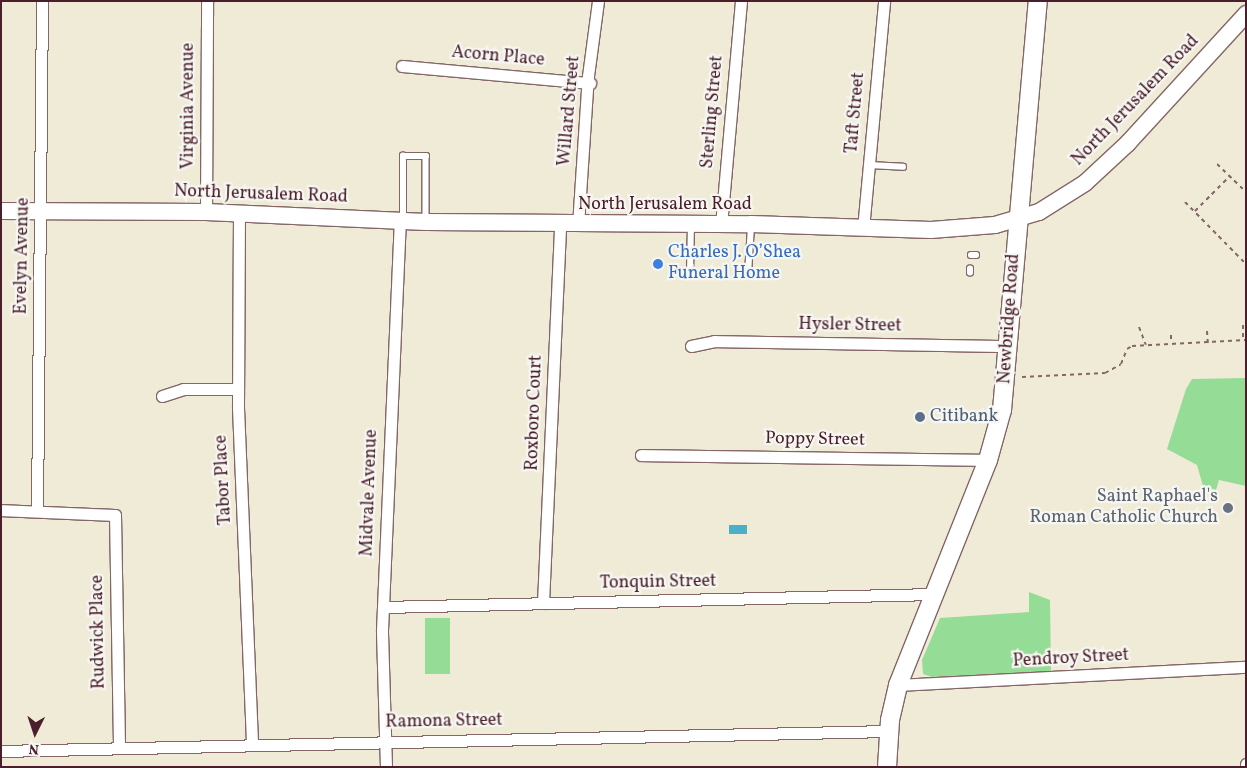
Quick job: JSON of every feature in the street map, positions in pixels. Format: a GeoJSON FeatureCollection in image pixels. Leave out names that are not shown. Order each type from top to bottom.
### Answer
{"type":"FeatureCollection","features":[{"type":"Feature","properties":{"kind":"main road","name":"Newbridge Road"},"geometry":{"type":"LineString","coordinates":[[887,767],[888,731],[898,685],[988,460],[1002,410],[1038,1]]}},
{"type":"Feature","properties":{"kind":"main road","name":"North Jerusalem Road"},"geometry":{"type":"LineString","coordinates":[[1,211],[206,212],[426,222],[560,225],[751,224],[931,230],[1018,220],[1065,198],[1113,159],[1246,14]]}},
{"type":"Feature","properties":{"kind":"street","name":"Evelyn Avenue"},"geometry":{"type":"LineString","coordinates":[[37,511],[42,1]]}},
{"type":"Feature","properties":{"kind":"street","name":"Virginia Avenue"},"geometry":{"type":"LineString","coordinates":[[206,212],[207,1]]}},
{"type":"Feature","properties":{"kind":"street","name":"Willard Street"},"geometry":{"type":"LineString","coordinates":[[578,225],[598,1]]}},
{"type":"Feature","properties":{"kind":"street","name":"Sterling Street"},"geometry":{"type":"LineString","coordinates":[[720,225],[741,1]]}},
{"type":"Feature","properties":{"kind":"street","name":"Taft Street"},"geometry":{"type":"LineString","coordinates":[[863,229],[884,1]]}},
{"type":"Feature","properties":{"kind":"street","name":"Acorn Place"},"geometry":{"type":"LineString","coordinates":[[402,66],[590,83]]}},
{"type":"Feature","properties":{"kind":"street","name":"Tabor Place"},"geometry":{"type":"LineString","coordinates":[[239,214],[238,389],[252,744]]}},
{"type":"Feature","properties":{"kind":"street","name":"Midvale Avenue"},"geometry":{"type":"LineString","coordinates":[[386,767],[383,608],[401,221]]}},
{"type":"Feature","properties":{"kind":"street","name":"Roxboro Court"},"geometry":{"type":"LineString","coordinates":[[543,603],[560,225]]}},
{"type":"Feature","properties":{"kind":"street","name":"Hysler Street"},"geometry":{"type":"LineString","coordinates":[[691,346],[714,341],[1009,346]]}},
{"type":"Feature","properties":{"kind":"street"},"geometry":{"type":"LineString","coordinates":[[162,396],[183,390],[238,389]]}},
{"type":"Feature","properties":{"kind":"street","name":"Poppy Street"},"geometry":{"type":"LineString","coordinates":[[641,455],[988,460]]}},
{"type":"Feature","properties":{"kind":"street"},"geometry":{"type":"LineString","coordinates":[[1,510],[37,511]]}},
{"type":"Feature","properties":{"kind":"street","name":"Rudwick Place"},"geometry":{"type":"LineString","coordinates":[[37,511],[115,515],[119,748]]}},
{"type":"Feature","properties":{"kind":"street","name":"Tonquin Street"},"geometry":{"type":"LineString","coordinates":[[383,608],[933,594]]}},
{"type":"Feature","properties":{"kind":"street","name":"Pendroy Street"},"geometry":{"type":"LineString","coordinates":[[898,685],[1246,667]]}},
{"type":"Feature","properties":{"kind":"street","name":"Ramona Street"},"geometry":{"type":"LineString","coordinates":[[1,751],[888,731]]}},
{"type":"Feature","properties":{"kind":"lane"},"geometry":{"type":"LineString","coordinates":[[401,221],[403,156],[426,156],[426,222]]}},
{"type":"Feature","properties":{"kind":"lane"},"geometry":{"type":"LineString","coordinates":[[869,165],[903,167]]}},
{"type":"Feature","properties":{"kind":"lane"},"geometry":{"type":"LineString","coordinates":[[690,224],[690,272]]}},
{"type":"Feature","properties":{"kind":"lane"},"geometry":{"type":"LineString","coordinates":[[748,274],[751,224]]}},
{"type":"Feature","properties":{"kind":"path"},"geometry":{"type":"LineString","coordinates":[[1217,164],[1246,192]]}},
{"type":"Feature","properties":{"kind":"path"},"geometry":{"type":"LineString","coordinates":[[1195,211],[1229,177]]}},
{"type":"Feature","properties":{"kind":"path"},"geometry":{"type":"LineString","coordinates":[[1185,202],[1246,264]]}},
{"type":"Feature","properties":{"kind":"path"},"geometry":{"type":"LineString","coordinates":[[1022,377],[1105,373],[1121,364],[1129,347],[1171,343],[1208,344],[1244,340],[1243,326]]}},
{"type":"Feature","properties":{"kind":"path"},"geometry":{"type":"LineString","coordinates":[[1139,327],[1146,345]]}},
{"type":"Feature","properties":{"kind":"path"},"geometry":{"type":"LineString","coordinates":[[1207,331],[1208,344]]}},
{"type":"Feature","properties":{"kind":"path"},"geometry":{"type":"LineString","coordinates":[[1170,335],[1171,343]]}},
{"type":"Feature","properties":{"kind":"green space"},"geometry":{"type":"Polygon","coordinates":[[[1246,378],[1246,486],[1219,480],[1216,490],[1203,486],[1197,465],[1167,449],[1186,389],[1192,379],[1246,378]]]}},
{"type":"Feature","properties":{"kind":"green space"},"geometry":{"type":"Polygon","coordinates":[[[1029,592],[1050,600],[1051,671],[932,677],[923,674],[922,660],[940,618],[1029,612],[1029,592]]]}},
{"type":"Feature","properties":{"kind":"green space"},"geometry":{"type":"Polygon","coordinates":[[[425,618],[450,618],[450,674],[425,674],[425,618]]]}},
{"type":"Feature","properties":{"kind":"water"},"geometry":{"type":"Polygon","coordinates":[[[729,525],[747,525],[747,534],[729,534],[729,525]]]}},
{"type":"Feature","properties":{"kind":"place","name":"Charles J. O’Shea Funeral Home"},"geometry":{"type":"Point","coordinates":[658,264]}},
{"type":"Feature","properties":{"kind":"place","name":"Citibank"},"geometry":{"type":"Point","coordinates":[920,417]}},
{"type":"Feature","properties":{"kind":"place","name":"Saint Raphael's Roman Catholic Church"},"geometry":{"type":"Point","coordinates":[1228,508]}}]}
